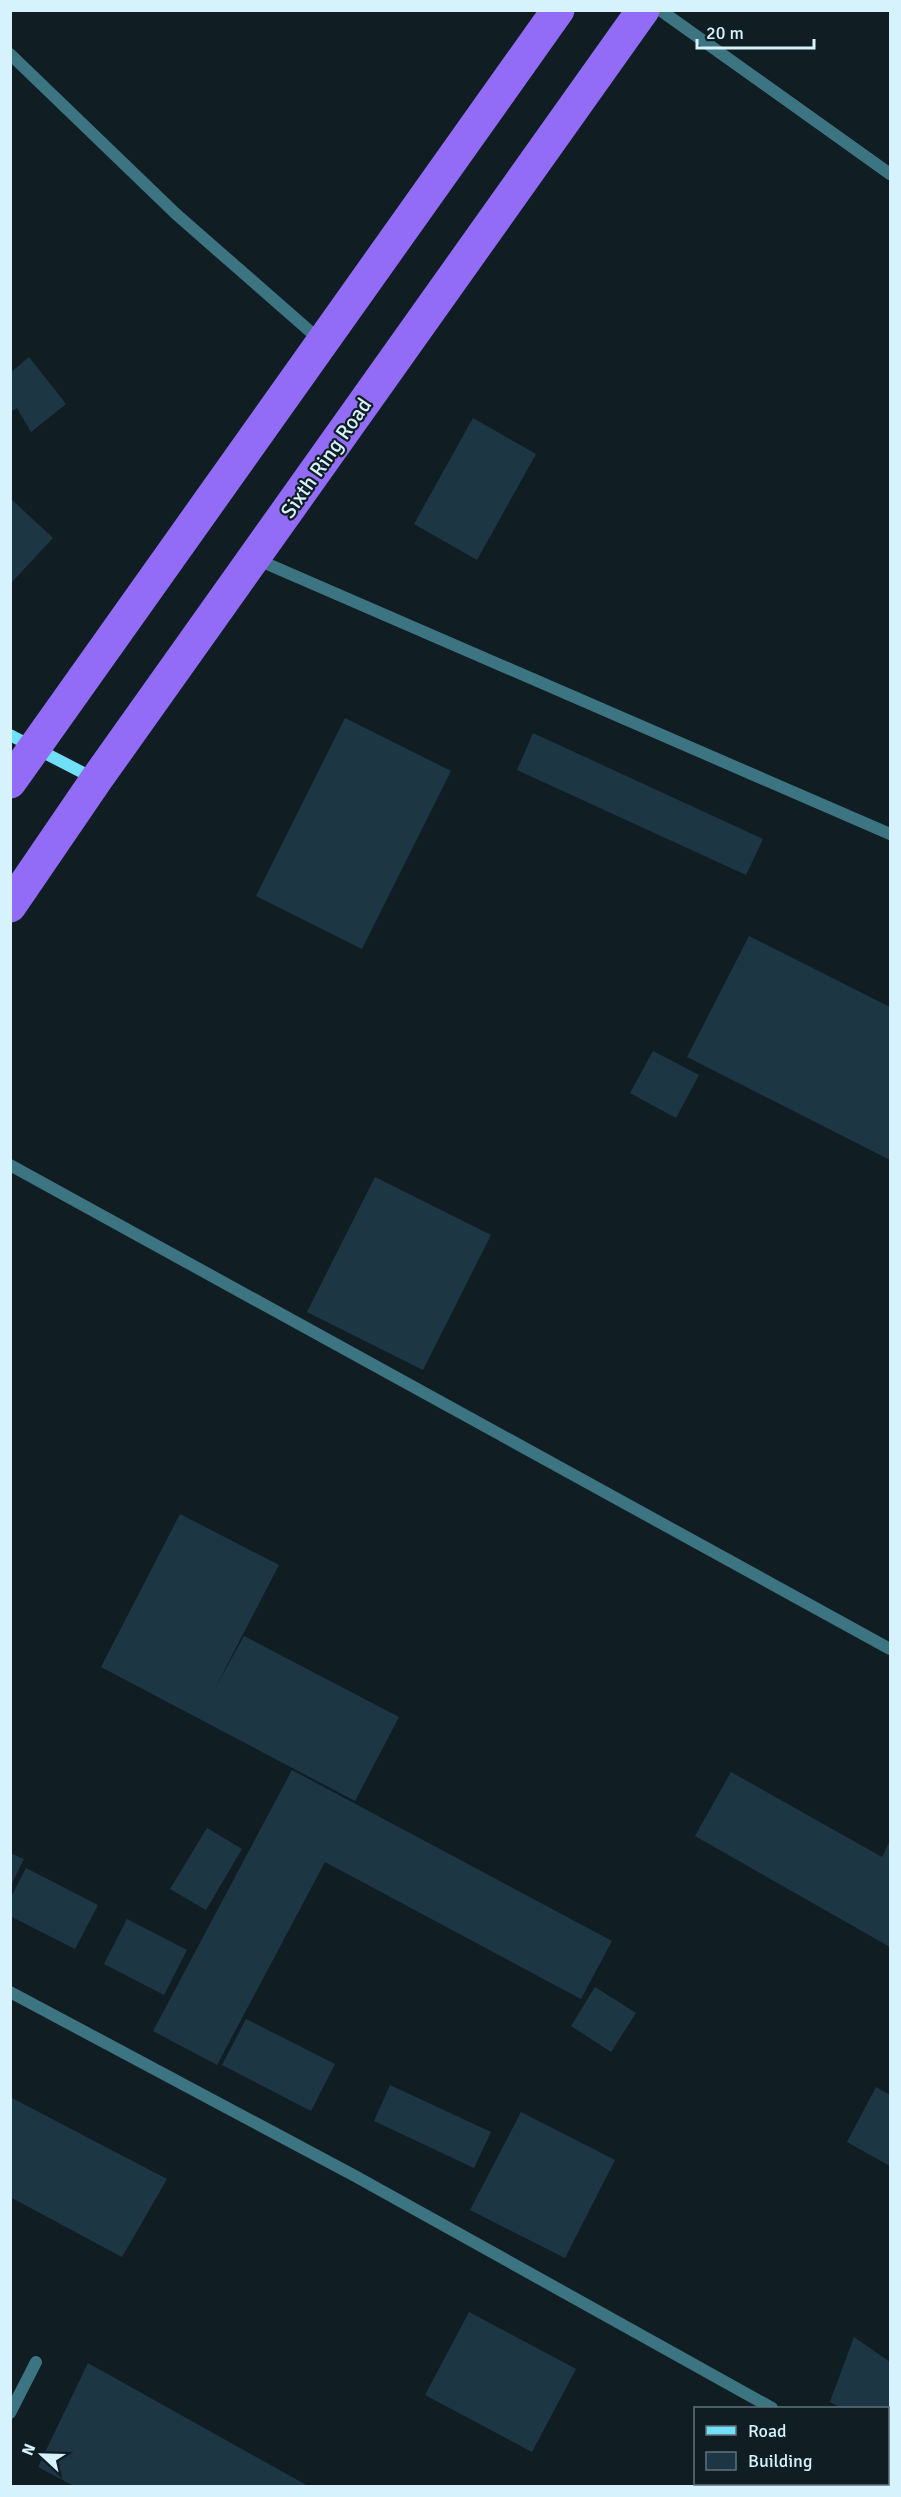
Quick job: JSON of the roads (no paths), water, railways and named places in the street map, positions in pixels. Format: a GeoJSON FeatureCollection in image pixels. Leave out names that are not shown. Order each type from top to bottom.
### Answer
{"type":"FeatureCollection","features":[{"type":"Feature","properties":{"kind":"highway"},"geometry":{"type":"LineString","coordinates":[[10,782],[23,741],[321,342],[558,10]]}},
{"type":"Feature","properties":{"kind":"highway","name":"Sixth Ring Road"},"geometry":{"type":"LineString","coordinates":[[10,906],[96,780],[643,10]]}},
{"type":"Feature","properties":{"kind":"main road"},"geometry":{"type":"LineString","coordinates":[[23,741],[96,780]]}},
{"type":"Feature","properties":{"kind":"street"},"geometry":{"type":"LineString","coordinates":[[660,10],[891,174]]}},
{"type":"Feature","properties":{"kind":"street"},"geometry":{"type":"LineString","coordinates":[[10,54],[176,214],[321,342]]}},
{"type":"Feature","properties":{"kind":"street"},"geometry":{"type":"LineString","coordinates":[[255,559],[891,834]]}},
{"type":"Feature","properties":{"kind":"street"},"geometry":{"type":"LineString","coordinates":[[10,1165],[891,1649]]}},
{"type":"Feature","properties":{"kind":"street"},"geometry":{"type":"LineString","coordinates":[[10,1992],[355,2176],[768,2407]]}},
{"type":"Feature","properties":{"kind":"street"},"geometry":{"type":"LineString","coordinates":[[10,2413],[36,2362]]}}]}
